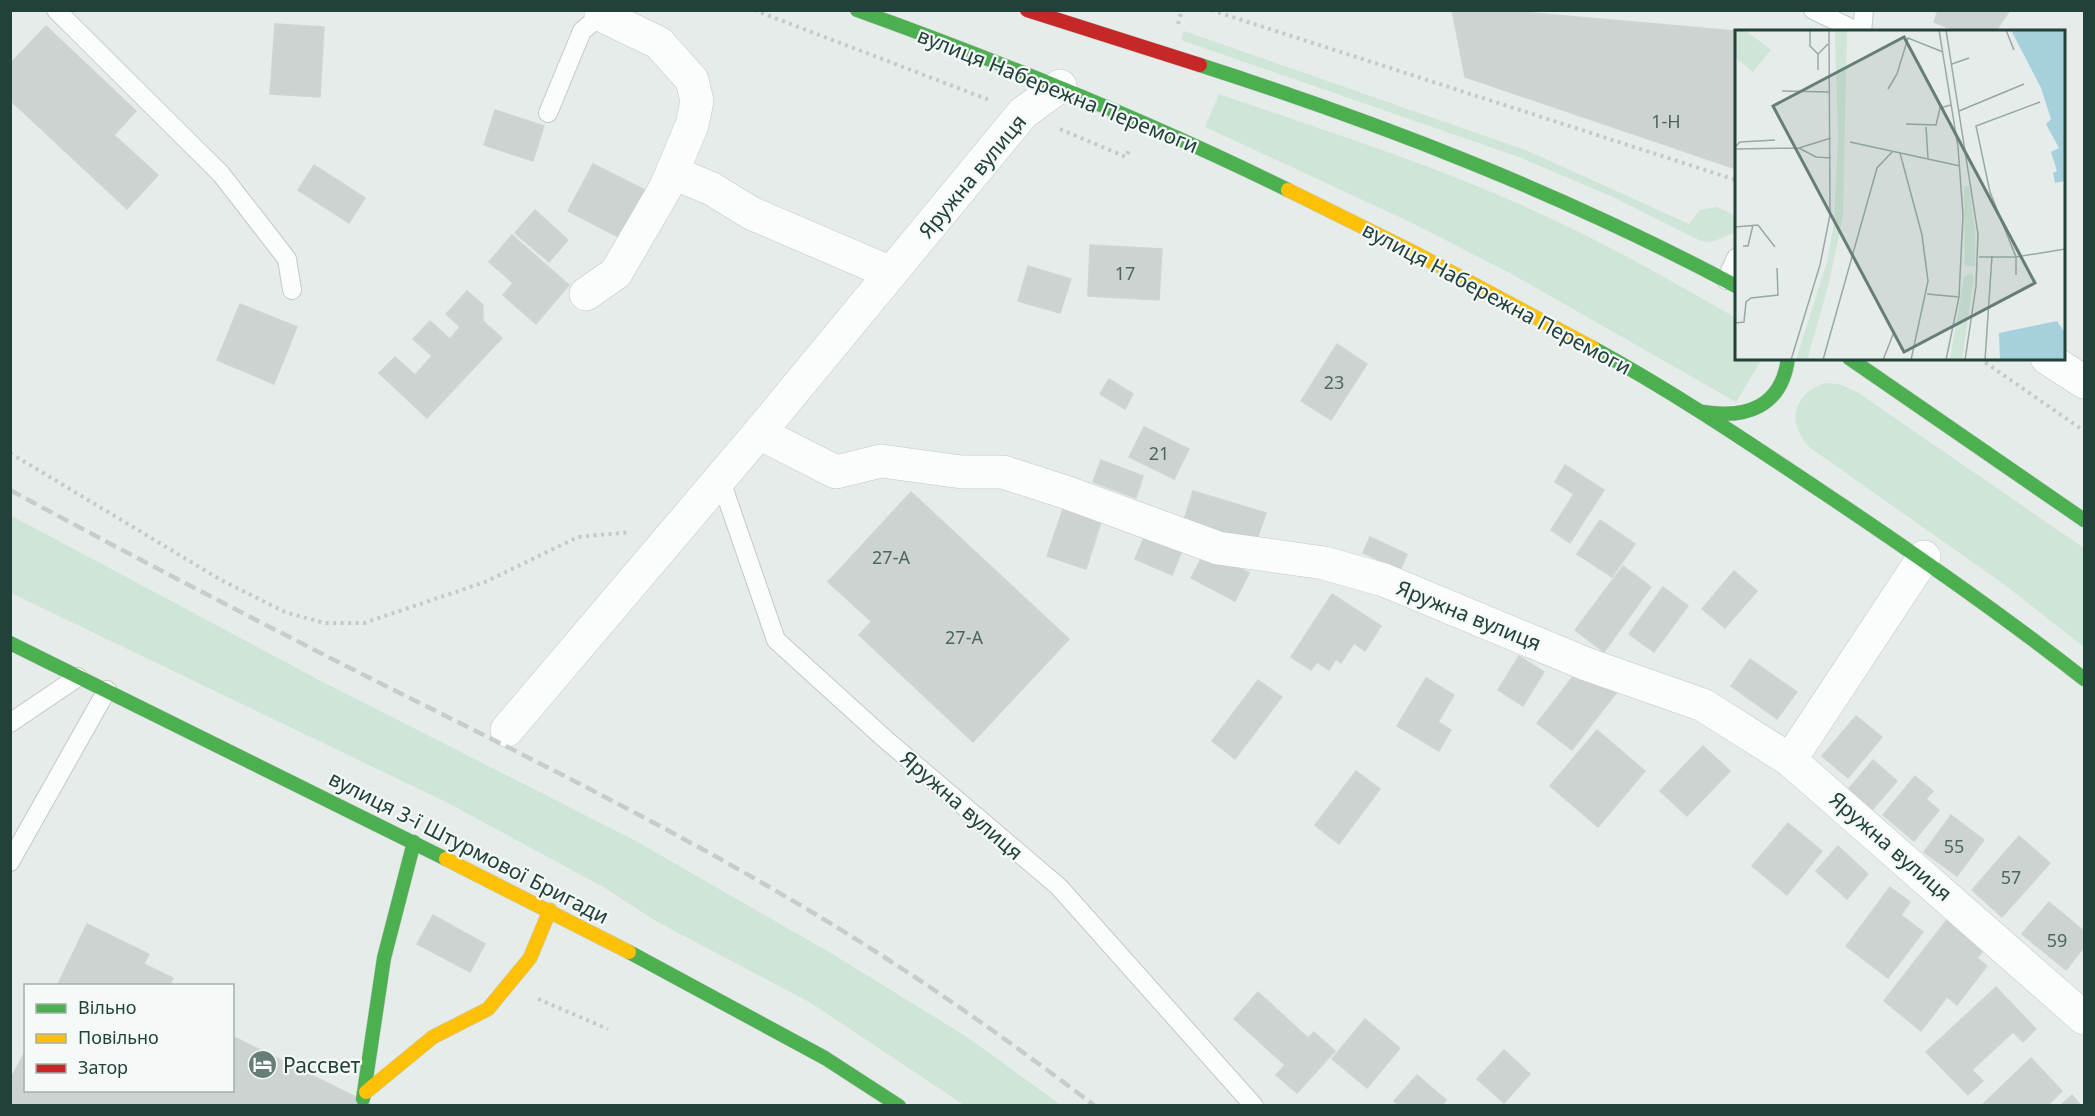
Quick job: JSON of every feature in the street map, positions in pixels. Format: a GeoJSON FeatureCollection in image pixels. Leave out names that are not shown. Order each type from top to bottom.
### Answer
{"type":"FeatureCollection","features":[{"type":"Feature","properties":{"kind":"main road","name":"вулиця Набережна Перемоги"},"geometry":{"type":"LineString","coordinates":[[857,10],[1060,86],[1267,178],[1390,238],[1609,357],[1702,411],[1924,557],[2085,679]]}},
{"type":"Feature","properties":{"kind":"main road"},"geometry":{"type":"LineString","coordinates":[[1027,10],[1354,117],[1432,147],[1571,204],[1731,283]]}},
{"type":"Feature","properties":{"kind":"main road"},"geometry":{"type":"LineString","coordinates":[[1702,411],[1745,414],[1764,403],[1778,386],[1787,360]]}},
{"type":"Feature","properties":{"kind":"main road"},"geometry":{"type":"LineString","coordinates":[[1852,360],[2085,520]]}},
{"type":"Feature","properties":{"kind":"main road","name":"вулиця 3-ї Штурмової Бригади"},"geometry":{"type":"LineString","coordinates":[[10,643],[550,910],[825,1058],[899,1106]]}},
{"type":"Feature","properties":{"kind":"main road"},"geometry":{"type":"LineString","coordinates":[[363,1099],[384,958],[414,842]]}},
{"type":"Feature","properties":{"kind":"main road"},"geometry":{"type":"LineString","coordinates":[[363,1099],[433,1037],[488,1009],[530,958],[550,910]]}},
{"type":"Feature","properties":{"kind":"street"},"geometry":{"type":"LineString","coordinates":[[586,294],[616,273],[674,173],[692,125],[697,101],[692,80],[659,43],[602,13]]}},
{"type":"Feature","properties":{"kind":"street","name":"Яружна вулиця"},"geometry":{"type":"LineString","coordinates":[[507,730],[759,433],[1023,113],[1060,86]]}},
{"type":"Feature","properties":{"kind":"street"},"geometry":{"type":"LineString","coordinates":[[674,173],[712,189],[751,213],[891,273]]}},
{"type":"Feature","properties":{"kind":"street"},"geometry":{"type":"LineString","coordinates":[[2050,360],[2085,382]]}},
{"type":"Feature","properties":{"kind":"street","name":"Яружна вулиця"},"geometry":{"type":"LineString","coordinates":[[759,433],[836,472],[881,461],[962,472],[1003,472],[1068,493],[1218,548],[1324,563],[1384,580],[1586,664],[1703,705],[1790,760],[2085,1018]]}},
{"type":"Feature","properties":{"kind":"street"},"geometry":{"type":"LineString","coordinates":[[1790,760],[1924,557]]}},
{"type":"Feature","properties":{"kind":"lane"},"geometry":{"type":"LineString","coordinates":[[56,10],[221,174],[287,259],[292,290]]}},
{"type":"Feature","properties":{"kind":"lane"},"geometry":{"type":"LineString","coordinates":[[1813,10],[1856,30]]}},
{"type":"Feature","properties":{"kind":"lane"},"geometry":{"type":"LineString","coordinates":[[1860,30],[1864,10]]}},
{"type":"Feature","properties":{"kind":"lane"},"geometry":{"type":"LineString","coordinates":[[548,113],[582,31],[602,13]]}},
{"type":"Feature","properties":{"kind":"lane"},"geometry":{"type":"LineString","coordinates":[[1731,283],[1735,266]]}},
{"type":"Feature","properties":{"kind":"lane","name":"Яружна вулиця"},"geometry":{"type":"LineString","coordinates":[[720,478],[776,640],[885,739],[1059,887],[1254,1106]]}},
{"type":"Feature","properties":{"kind":"lane"},"geometry":{"type":"LineString","coordinates":[[10,723],[78,677]]}},
{"type":"Feature","properties":{"kind":"lane"},"geometry":{"type":"LineString","coordinates":[[10,862],[107,690]]}},
{"type":"Feature","properties":{"kind":"path"},"geometry":{"type":"LineString","coordinates":[[754,10],[1023,113],[1126,157],[1134,140]]}},
{"type":"Feature","properties":{"kind":"path"},"geometry":{"type":"LineString","coordinates":[[1211,10],[1735,179]]}},
{"type":"Feature","properties":{"kind":"path"},"geometry":{"type":"LineString","coordinates":[[1982,360],[2085,431]]}},
{"type":"Feature","properties":{"kind":"path"},"geometry":{"type":"LineString","coordinates":[[10,453],[221,580],[285,612],[324,623],[364,623],[485,582],[578,537],[625,532],[671,534]]}},
{"type":"Feature","properties":{"kind":"path"},"geometry":{"type":"LineString","coordinates":[[536,998],[608,1029]]}},
{"type":"Feature","properties":{"kind":"green space"},"geometry":{"type":"Polygon","coordinates":[[[1184,31],[1528,151],[1689,224],[1700,210],[1717,207],[1735,216],[1735,232],[1712,242],[1701,241],[1613,197],[1519,157],[1181,40],[1184,31]]]}},
{"type":"Feature","properties":{"kind":"green space"},"geometry":{"type":"Polygon","coordinates":[[[1219,94],[1461,179],[1589,237],[1735,317],[1735,360],[1761,360],[1736,402],[1508,272],[1410,222],[1205,127],[1219,94]]]}},
{"type":"Feature","properties":{"kind":"green space"},"geometry":{"type":"Polygon","coordinates":[[[1824,383],[1839,384],[1857,392],[2084,548],[2084,647],[2005,585],[1809,447],[1798,429],[1796,410],[1805,395],[1824,383]]]}},
{"type":"Feature","properties":{"kind":"green space"},"geometry":{"type":"Polygon","coordinates":[[[10,515],[319,680],[634,840],[834,955],[967,1037],[1061,1105],[964,1105],[811,1003],[654,920],[605,888],[446,802],[11,593],[10,515]]]}},
{"type":"Feature","properties":{"kind":"building"},"geometry":{"type":"Polygon","coordinates":[[[1452,10],[1500,10],[1735,31],[1735,169],[1465,77],[1452,10]]]}},
{"type":"Feature","properties":{"kind":"building"},"geometry":{"type":"Polygon","coordinates":[[[1938,10],[2010,10],[1996,30],[1954,30],[1934,22],[1938,10]]]}},
{"type":"Feature","properties":{"kind":"building"},"geometry":{"type":"Polygon","coordinates":[[[275,24],[324,27],[320,97],[270,94],[275,24]]]}},
{"type":"Feature","properties":{"kind":"building"},"geometry":{"type":"Polygon","coordinates":[[[46,26],[136,111],[114,135],[158,175],[127,209],[10,100],[10,64],[46,26]]]}},
{"type":"Feature","properties":{"kind":"building"},"geometry":{"type":"Polygon","coordinates":[[[495,110],[544,126],[533,161],[484,145],[495,110]]]}},
{"type":"Feature","properties":{"kind":"building"},"geometry":{"type":"Polygon","coordinates":[[[593,164],[655,195],[630,243],[568,211],[593,164]]]}},
{"type":"Feature","properties":{"kind":"building"},"geometry":{"type":"Polygon","coordinates":[[[314,165],[365,198],[349,223],[298,190],[314,165]]]}},
{"type":"Feature","properties":{"kind":"building"},"geometry":{"type":"Polygon","coordinates":[[[535,210],[568,240],[549,262],[515,233],[535,210]]]}},
{"type":"Feature","properties":{"kind":"building"},"geometry":{"type":"Polygon","coordinates":[[[512,235],[569,285],[536,324],[503,295],[513,283],[489,262],[512,235]]]}},
{"type":"Feature","properties":{"kind":"building"},"geometry":{"type":"Polygon","coordinates":[[[1090,245],[1162,249],[1159,300],[1088,296],[1090,245]]]}},
{"type":"Feature","properties":{"kind":"building"},"geometry":{"type":"Polygon","coordinates":[[[1028,266],[1071,279],[1060,313],[1018,301],[1028,266]]]}},
{"type":"Feature","properties":{"kind":"building"},"geometry":{"type":"Polygon","coordinates":[[[467,291],[483,305],[483,321],[502,338],[427,418],[379,373],[395,357],[415,375],[432,356],[413,339],[430,321],[450,339],[460,327],[446,314],[467,291]]]}},
{"type":"Feature","properties":{"kind":"building"},"geometry":{"type":"Polygon","coordinates":[[[240,304],[297,327],[274,384],[217,360],[240,304]]]}},
{"type":"Feature","properties":{"kind":"building"},"geometry":{"type":"Polygon","coordinates":[[[1337,344],[1367,364],[1331,420],[1301,401],[1337,344]]]}},
{"type":"Feature","properties":{"kind":"building"},"geometry":{"type":"Polygon","coordinates":[[[1109,379],[1133,394],[1125,409],[1100,394],[1109,379]]]}},
{"type":"Feature","properties":{"kind":"building"},"geometry":{"type":"Polygon","coordinates":[[[1144,427],[1189,449],[1174,479],[1129,457],[1144,427]]]}},
{"type":"Feature","properties":{"kind":"building"},"geometry":{"type":"Polygon","coordinates":[[[1101,460],[1143,476],[1136,498],[1093,482],[1101,460]]]}},
{"type":"Feature","properties":{"kind":"building"},"geometry":{"type":"Polygon","coordinates":[[[1565,465],[1604,490],[1570,543],[1551,530],[1574,494],[1555,482],[1565,465]]]}},
{"type":"Feature","properties":{"kind":"building"},"geometry":{"type":"Polygon","coordinates":[[[1193,491],[1266,513],[1255,545],[1183,523],[1193,491]]]}},
{"type":"Feature","properties":{"kind":"building"},"geometry":{"type":"Polygon","coordinates":[[[911,492],[954,532],[871,621],[828,582],[911,492]]]}},
{"type":"Feature","properties":{"kind":"building"},"geometry":{"type":"Polygon","coordinates":[[[1065,503],[1103,516],[1086,569],[1047,556],[1065,503]]]}},
{"type":"Feature","properties":{"kind":"building"},"geometry":{"type":"Polygon","coordinates":[[[1600,520],[1635,544],[1612,577],[1577,554],[1600,520]]]}},
{"type":"Feature","properties":{"kind":"building"},"geometry":{"type":"Polygon","coordinates":[[[954,532],[1069,639],[973,742],[859,635],[954,532]]]}},
{"type":"Feature","properties":{"kind":"building"},"geometry":{"type":"Polygon","coordinates":[[[1145,535],[1182,551],[1172,575],[1135,559],[1145,535]]]}},
{"type":"Feature","properties":{"kind":"building"},"geometry":{"type":"Polygon","coordinates":[[[1370,537],[1407,554],[1400,570],[1363,553],[1370,537]]]}},
{"type":"Feature","properties":{"kind":"building"},"geometry":{"type":"Polygon","coordinates":[[[1206,550],[1249,573],[1235,601],[1191,578],[1206,550]]]}},
{"type":"Feature","properties":{"kind":"building"},"geometry":{"type":"Polygon","coordinates":[[[1623,566],[1651,587],[1604,652],[1575,630],[1623,566]]]}},
{"type":"Feature","properties":{"kind":"building"},"geometry":{"type":"Polygon","coordinates":[[[1734,571],[1757,591],[1725,628],[1702,609],[1734,571]]]}},
{"type":"Feature","properties":{"kind":"building"},"geometry":{"type":"Polygon","coordinates":[[[1663,587],[1688,606],[1654,652],[1629,634],[1663,587]]]}},
{"type":"Feature","properties":{"kind":"building"},"geometry":{"type":"Polygon","coordinates":[[[1332,594],[1381,626],[1365,651],[1354,643],[1341,663],[1336,659],[1329,670],[1317,662],[1311,670],[1291,657],[1332,594]]]}},
{"type":"Feature","properties":{"kind":"building"},"geometry":{"type":"Polygon","coordinates":[[[1519,656],[1544,672],[1523,706],[1498,690],[1519,656]]]}},
{"type":"Feature","properties":{"kind":"building"},"geometry":{"type":"Polygon","coordinates":[[[1750,659],[1797,692],[1777,719],[1731,686],[1750,659]]]}},
{"type":"Feature","properties":{"kind":"building"},"geometry":{"type":"Polygon","coordinates":[[[1582,665],[1617,692],[1572,750],[1537,723],[1582,665]]]}},
{"type":"Feature","properties":{"kind":"building"},"geometry":{"type":"Polygon","coordinates":[[[1426,678],[1454,695],[1438,722],[1451,730],[1439,751],[1397,726],[1426,678]]]}},
{"type":"Feature","properties":{"kind":"building"},"geometry":{"type":"Polygon","coordinates":[[[1258,680],[1282,697],[1235,759],[1212,741],[1258,680]]]}},
{"type":"Feature","properties":{"kind":"building"},"geometry":{"type":"Polygon","coordinates":[[[1856,716],[1882,737],[1848,778],[1822,756],[1856,716]]]}},
{"type":"Feature","properties":{"kind":"building"},"geometry":{"type":"Polygon","coordinates":[[[1597,730],[1645,771],[1598,827],[1550,786],[1597,730]]]}},
{"type":"Feature","properties":{"kind":"building"},"geometry":{"type":"Polygon","coordinates":[[[1703,746],[1730,771],[1687,816],[1660,791],[1703,746]]]}},
{"type":"Feature","properties":{"kind":"building"},"geometry":{"type":"Polygon","coordinates":[[[1873,760],[1897,781],[1872,810],[1848,790],[1873,760]]]}},
{"type":"Feature","properties":{"kind":"building"},"geometry":{"type":"Polygon","coordinates":[[[1356,771],[1380,789],[1339,844],[1315,825],[1356,771]]]}},
{"type":"Feature","properties":{"kind":"building"},"geometry":{"type":"Polygon","coordinates":[[[1915,776],[1933,791],[1926,799],[1939,810],[1914,841],[1883,815],[1915,776]]]}},
{"type":"Feature","properties":{"kind":"building"},"geometry":{"type":"Polygon","coordinates":[[[1951,815],[1984,840],[1957,876],[1924,852],[1951,815]]]}},
{"type":"Feature","properties":{"kind":"building"},"geometry":{"type":"Polygon","coordinates":[[[1788,823],[1822,851],[1787,895],[1752,866],[1788,823]]]}},
{"type":"Feature","properties":{"kind":"building"},"geometry":{"type":"Polygon","coordinates":[[[2019,836],[2050,863],[2002,917],[1972,890],[2019,836]]]}},
{"type":"Feature","properties":{"kind":"building"},"geometry":{"type":"Polygon","coordinates":[[[1838,846],[1868,874],[1847,899],[1816,871],[1838,846]]]}},
{"type":"Feature","properties":{"kind":"building"},"geometry":{"type":"Polygon","coordinates":[[[1890,887],[1910,902],[1901,915],[1923,932],[1888,978],[1846,946],[1890,887]]]}},
{"type":"Feature","properties":{"kind":"building"},"geometry":{"type":"Polygon","coordinates":[[[2049,902],[2084,931],[2084,947],[2066,970],[2022,934],[2049,902]]]}},
{"type":"Feature","properties":{"kind":"building"},"geometry":{"type":"Polygon","coordinates":[[[1953,912],[1991,941],[1977,958],[1987,966],[1957,1005],[1947,997],[1921,1031],[1884,1001],[1953,912]]]}},
{"type":"Feature","properties":{"kind":"building"},"geometry":{"type":"Polygon","coordinates":[[[433,915],[485,944],[470,972],[417,944],[433,915]]]}},
{"type":"Feature","properties":{"kind":"building"},"geometry":{"type":"Polygon","coordinates":[[[87,924],[149,954],[144,964],[173,978],[170,984],[58,984],[87,924]]]}},
{"type":"Feature","properties":{"kind":"building"},"geometry":{"type":"Polygon","coordinates":[[[1996,987],[2036,1029],[2023,1042],[2013,1032],[1972,1070],[1983,1081],[1968,1095],[1926,1052],[1996,987]]]}},
{"type":"Feature","properties":{"kind":"building"},"geometry":{"type":"Polygon","coordinates":[[[1258,992],[1308,1038],[1314,1032],[1335,1051],[1297,1093],[1276,1075],[1285,1065],[1234,1019],[1258,992]]]}},
{"type":"Feature","properties":{"kind":"building"},"geometry":{"type":"Polygon","coordinates":[[[1365,1019],[1400,1048],[1367,1088],[1332,1059],[1365,1019]]]}},
{"type":"Feature","properties":{"kind":"building","name":"Рассвет"},"geometry":{"type":"Polygon","coordinates":[[[234,1037],[374,1106],[10,1106],[10,1080],[24,1054],[24,1092],[234,1092],[234,1037]]]}},
{"type":"Feature","properties":{"kind":"building"},"geometry":{"type":"Polygon","coordinates":[[[1504,1050],[1530,1074],[1504,1103],[1477,1079],[1504,1050]]]}},
{"type":"Feature","properties":{"kind":"building"},"geometry":{"type":"Polygon","coordinates":[[[2031,1058],[2062,1091],[2047,1106],[1981,1106],[2031,1058]]]}},
{"type":"Feature","properties":{"kind":"building"},"geometry":{"type":"Polygon","coordinates":[[[1417,1075],[1446,1100],[1442,1106],[1399,1106],[1394,1101],[1417,1075]]]}},
{"type":"Feature","properties":{"kind":"building"},"geometry":{"type":"Polygon","coordinates":[[[2072,1095],[2081,1106],[2060,1106],[2072,1095]]]}},
{"type":"Feature","properties":{"kind":"railway"},"geometry":{"type":"LineString","coordinates":[[10,490],[260,622],[577,782],[749,875],[917,978],[1095,1106]]}},
{"type":"Feature","properties":{"kind":"traffic: fast"},"geometry":{"type":"LineString","coordinates":[[857,10],[1075,94],[1182,140],[1288,190]]}},
{"type":"Feature","properties":{"kind":"traffic: fast"},"geometry":{"type":"LineString","coordinates":[[1200,65],[1338,112],[1473,163],[1605,221],[1735,285]]}},
{"type":"Feature","properties":{"kind":"traffic: fast"},"geometry":{"type":"LineString","coordinates":[[1593,348],[1708,417],[1855,514],[1987,606],[2084,679]]}},
{"type":"Feature","properties":{"kind":"traffic: fast"},"geometry":{"type":"LineString","coordinates":[[1703,412],[1734,413],[1759,406],[1778,388],[1788,360]]}},
{"type":"Feature","properties":{"kind":"traffic: fast"},"geometry":{"type":"LineString","coordinates":[[1852,360],[2084,520]]}},
{"type":"Feature","properties":{"kind":"traffic: fast"},"geometry":{"type":"LineString","coordinates":[[10,643],[446,859]]}},
{"type":"Feature","properties":{"kind":"traffic: fast"},"geometry":{"type":"LineString","coordinates":[[363,1099],[384,958],[414,842]]}},
{"type":"Feature","properties":{"kind":"traffic: fast"},"geometry":{"type":"LineString","coordinates":[[629,952],[825,1058],[899,1106]]}},
{"type":"Feature","properties":{"kind":"traffic: slow"},"geometry":{"type":"LineString","coordinates":[[1288,190],[1417,254],[1593,348]]}},
{"type":"Feature","properties":{"kind":"traffic: slow"},"geometry":{"type":"LineString","coordinates":[[446,859],[629,952]]}},
{"type":"Feature","properties":{"kind":"traffic: slow"},"geometry":{"type":"LineString","coordinates":[[366,1092],[433,1037],[488,1009],[530,958],[550,910]]}},
{"type":"Feature","properties":{"kind":"traffic: jam"},"geometry":{"type":"LineString","coordinates":[[1027,10],[1200,65]]}},
{"type":"Feature","properties":{"kind":"place","name":"Рассвет"},"geometry":{"type":"Point","coordinates":[262,1065]}}]}
